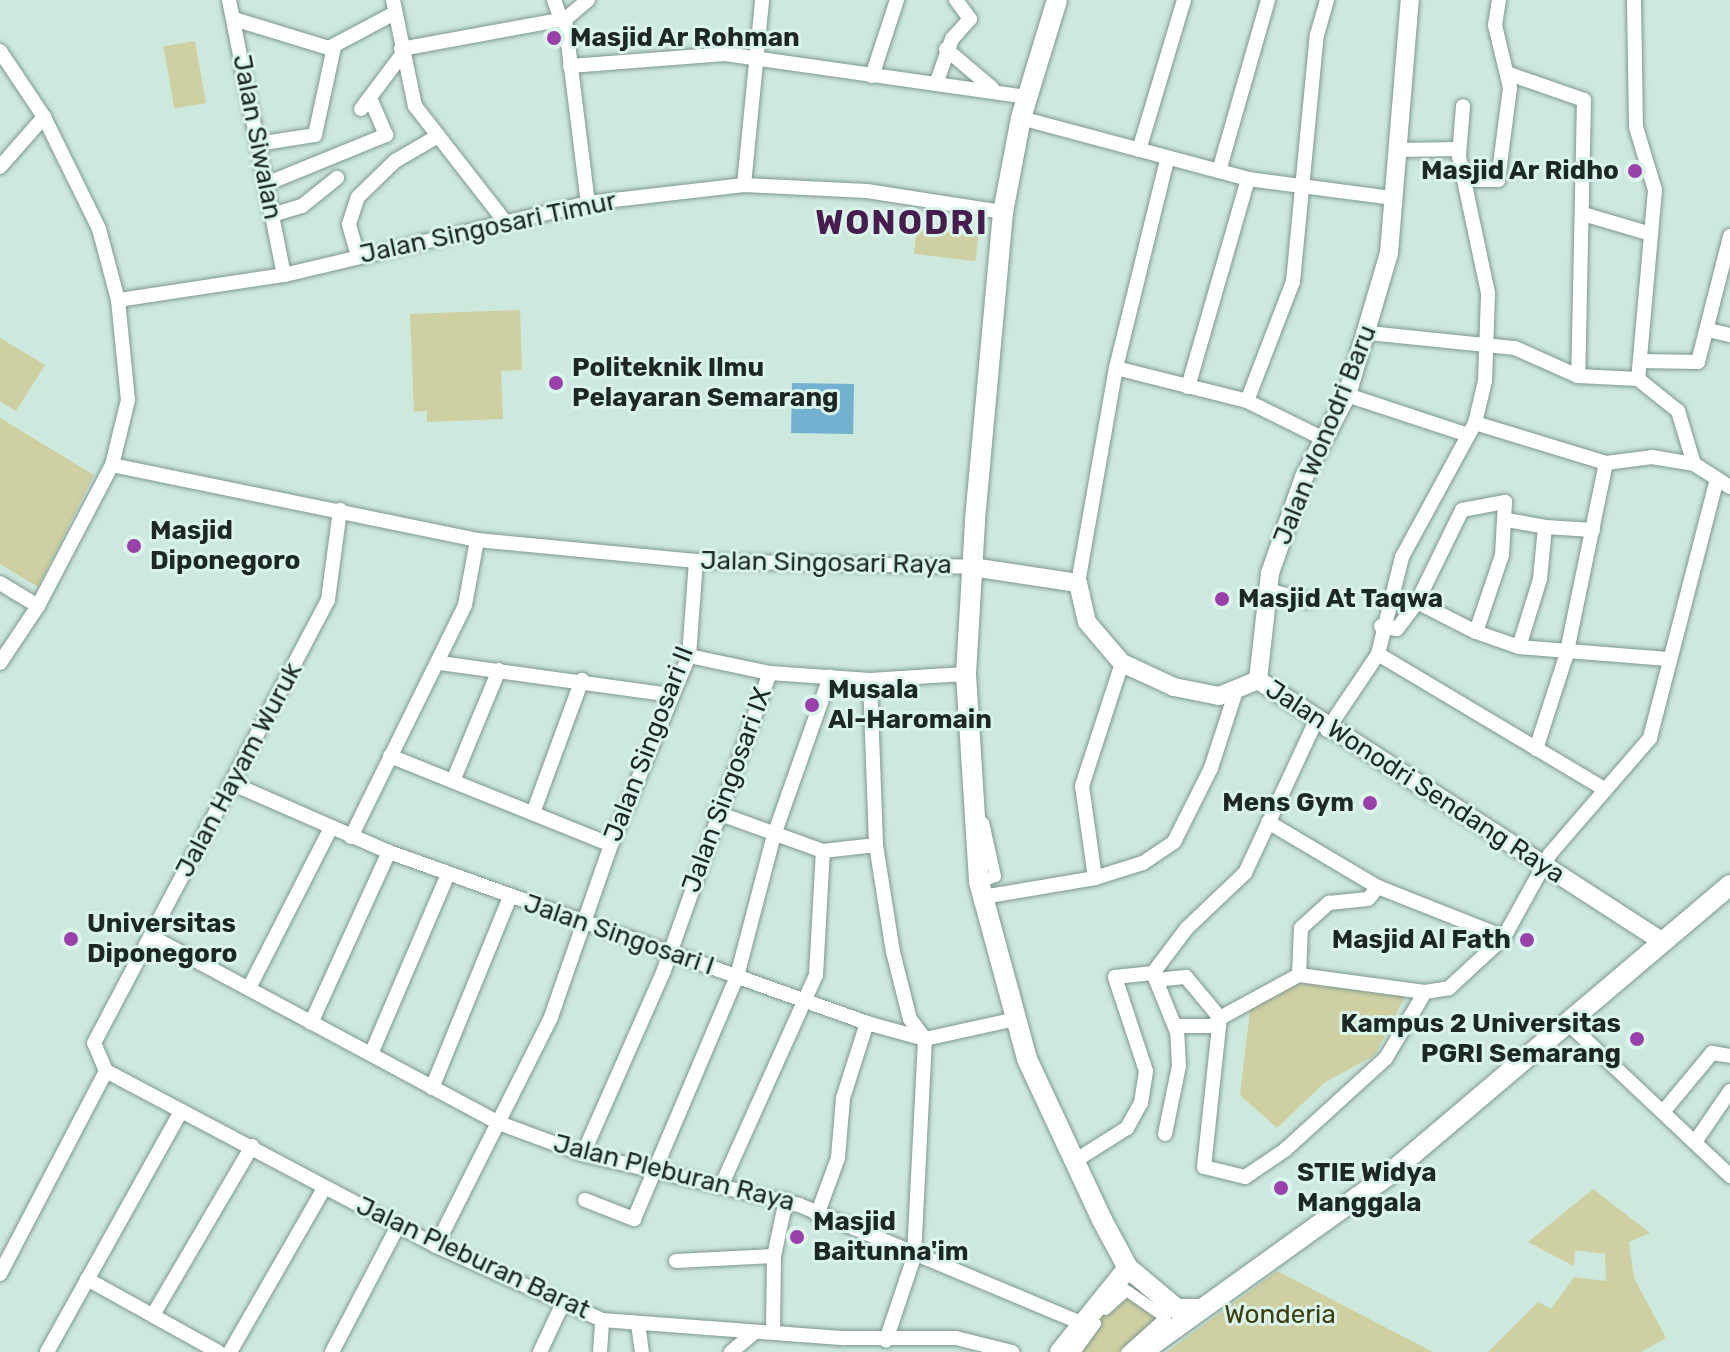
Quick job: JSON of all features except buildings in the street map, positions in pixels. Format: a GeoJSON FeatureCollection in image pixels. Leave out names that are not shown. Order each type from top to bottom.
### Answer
{"type":"FeatureCollection","features":[{"type":"Feature","properties":{"kind":"main road"},"geometry":{"type":"LineString","coordinates":[[972,568],[1003,212],[1021,118],[1057,0]]}},
{"type":"Feature","properties":{"kind":"main road","name":"Jalan Singosari Raya"},"geometry":{"type":"LineString","coordinates":[[972,568],[966,674],[981,890],[1016,1019],[1073,1162],[1128,1268],[1185,1314]]}},
{"type":"Feature","properties":{"kind":"main road"},"geometry":{"type":"LineString","coordinates":[[1142,1352],[1185,1314],[1387,1176],[1571,1026],[1730,885]]}},
{"type":"Feature","properties":{"kind":"main road"},"geometry":{"type":"LineString","coordinates":[[1060,1352],[1079,1322],[1128,1268]]}},
{"type":"Feature","properties":{"kind":"street","name":"Jalan Siwalan"},"geometry":{"type":"LineString","coordinates":[[229,0],[284,275]]}},
{"type":"Feature","properties":{"kind":"street"},"geometry":{"type":"LineString","coordinates":[[554,0],[563,19],[588,203]]}},
{"type":"Feature","properties":{"kind":"street"},"geometry":{"type":"LineString","coordinates":[[266,184],[386,135],[366,104],[401,52],[563,19],[588,0]]}},
{"type":"Feature","properties":{"kind":"street"},"geometry":{"type":"LineString","coordinates":[[744,185],[762,0]]}},
{"type":"Feature","properties":{"kind":"street"},"geometry":{"type":"LineString","coordinates":[[872,76],[897,0]]}},
{"type":"Feature","properties":{"kind":"street"},"geometry":{"type":"LineString","coordinates":[[936,84],[946,49],[970,19],[956,0]]}},
{"type":"Feature","properties":{"kind":"street"},"geometry":{"type":"LineString","coordinates":[[1139,150],[1184,0]]}},
{"type":"Feature","properties":{"kind":"street"},"geometry":{"type":"LineString","coordinates":[[1219,171],[1268,0]]}},
{"type":"Feature","properties":{"kind":"street"},"geometry":{"type":"LineString","coordinates":[[1247,401],[1288,303],[1327,0]]}},
{"type":"Feature","properties":{"kind":"street","name":"Jalan Wonodri Baru"},"geometry":{"type":"LineString","coordinates":[[1258,680],[1267,590],[1322,438],[1347,395],[1369,333],[1389,253],[1410,0]]}},
{"type":"Feature","properties":{"kind":"street"},"geometry":{"type":"LineString","coordinates":[[1469,180],[1498,180],[1509,74],[1495,25],[1499,0]]}},
{"type":"Feature","properties":{"kind":"street"},"geometry":{"type":"LineString","coordinates":[[1634,0],[1637,133],[1655,190],[1638,379]]}},
{"type":"Feature","properties":{"kind":"street"},"geometry":{"type":"LineString","coordinates":[[258,144],[316,134],[334,47],[392,7],[415,106],[503,219]]}},
{"type":"Feature","properties":{"kind":"street"},"geometry":{"type":"LineString","coordinates":[[234,19],[334,47]]}},
{"type":"Feature","properties":{"kind":"street"},"geometry":{"type":"LineString","coordinates":[[946,49],[993,88]]}},
{"type":"Feature","properties":{"kind":"street"},"geometry":{"type":"LineString","coordinates":[[0,51],[44,117],[86,195],[118,300],[128,400],[112,465],[38,606],[0,663]]}},
{"type":"Feature","properties":{"kind":"street"},"geometry":{"type":"LineString","coordinates":[[570,66],[645,55],[755,57],[872,76],[993,88],[1028,97]]}},
{"type":"Feature","properties":{"kind":"street"},"geometry":{"type":"LineString","coordinates":[[1509,74],[1584,100],[1583,214],[1574,311],[1578,376]]}},
{"type":"Feature","properties":{"kind":"street"},"geometry":{"type":"LineString","coordinates":[[1155,977],[1187,928],[1230,893],[1321,726],[1378,654],[1381,626],[1408,542],[1470,429],[1486,348],[1487,282],[1469,180],[1458,149],[1463,106]]}},
{"type":"Feature","properties":{"kind":"street"},"geometry":{"type":"LineString","coordinates":[[0,167],[44,117]]}},
{"type":"Feature","properties":{"kind":"street"},"geometry":{"type":"LineString","coordinates":[[1021,118],[1167,160],[1248,179],[1302,190],[1392,198]]}},
{"type":"Feature","properties":{"kind":"street"},"geometry":{"type":"LineString","coordinates":[[358,256],[349,224],[358,197],[395,161],[438,136]]}},
{"type":"Feature","properties":{"kind":"street"},"geometry":{"type":"LineString","coordinates":[[1397,150],[1458,149]]}},
{"type":"Feature","properties":{"kind":"street"},"geometry":{"type":"LineString","coordinates":[[981,890],[995,876],[975,784],[972,568],[1078,583],[1116,368],[1167,160]]}},
{"type":"Feature","properties":{"kind":"street"},"geometry":{"type":"LineString","coordinates":[[272,215],[302,206],[337,178]]}},
{"type":"Feature","properties":{"kind":"street"},"geometry":{"type":"LineString","coordinates":[[1188,387],[1248,179]]}},
{"type":"Feature","properties":{"kind":"street","name":"Jalan Singosari Timur"},"geometry":{"type":"LineString","coordinates":[[118,300],[284,275],[503,219],[588,203],[744,185],[867,191],[1003,212]]}},
{"type":"Feature","properties":{"kind":"street"},"geometry":{"type":"LineString","coordinates":[[1583,214],[1651,234]]}},
{"type":"Feature","properties":{"kind":"street"},"geometry":{"type":"LineString","coordinates":[[1641,361],[1698,362],[1730,236]]}},
{"type":"Feature","properties":{"kind":"street"},"geometry":{"type":"LineString","coordinates":[[1708,330],[1730,335]]}},
{"type":"Feature","properties":{"kind":"street"},"geometry":{"type":"LineString","coordinates":[[1369,333],[1486,348],[1515,348],[1578,376],[1638,379],[1678,411],[1694,464]]}},
{"type":"Feature","properties":{"kind":"street"},"geometry":{"type":"LineString","coordinates":[[1116,368],[1247,401],[1322,438]]}},
{"type":"Feature","properties":{"kind":"street"},"geometry":{"type":"LineString","coordinates":[[1175,1026],[1213,1026],[1220,1018],[1299,975],[1425,992],[1449,988],[1504,937],[1544,866],[1603,788],[1650,738],[1668,659],[1723,485],[1694,464],[1652,457],[1606,463],[1347,395]]}},
{"type":"Feature","properties":{"kind":"street"},"geometry":{"type":"LineString","coordinates":[[1536,749],[1566,656],[1606,463]]}},
{"type":"Feature","properties":{"kind":"street","name":"Jalan Singosari Raya"},"geometry":{"type":"LineString","coordinates":[[112,465],[477,540],[696,561],[972,568]]}},
{"type":"Feature","properties":{"kind":"street"},"geometry":{"type":"LineString","coordinates":[[1381,626],[1397,629],[1417,602],[1462,510],[1505,502],[1507,520],[1476,632]]}},
{"type":"Feature","properties":{"kind":"street","name":"Jalan Hayam Wuruk"},"geometry":{"type":"LineString","coordinates":[[106,1071],[94,1043],[328,600],[340,510]]}},
{"type":"Feature","properties":{"kind":"street"},"geometry":{"type":"LineString","coordinates":[[1507,520],[1545,527],[1593,530]]}},
{"type":"Feature","properties":{"kind":"street"},"geometry":{"type":"LineString","coordinates":[[1519,647],[1540,579],[1545,527]]}},
{"type":"Feature","properties":{"kind":"street"},"geometry":{"type":"LineString","coordinates":[[351,837],[440,663],[465,605],[477,540]]}},
{"type":"Feature","properties":{"kind":"street","name":"Jalan Singosari II"},"geometry":{"type":"LineString","coordinates":[[436,1246],[551,1017],[611,845],[689,656],[696,561]]}},
{"type":"Feature","properties":{"kind":"street"},"geometry":{"type":"LineString","coordinates":[[0,583],[38,606]]}},
{"type":"Feature","properties":{"kind":"street","name":"Jalan Wonodri Sendang Raya"},"geometry":{"type":"LineString","coordinates":[[1078,583],[1087,622],[1122,663],[1174,687],[1235,694],[1258,680],[1321,726],[1663,942]]}},
{"type":"Feature","properties":{"kind":"street"},"geometry":{"type":"LineString","coordinates":[[1267,590],[1310,601]]}},
{"type":"Feature","properties":{"kind":"street"},"geometry":{"type":"LineString","coordinates":[[1417,602],[1476,632],[1519,647],[1566,656],[1668,659]]}},
{"type":"Feature","properties":{"kind":"street"},"geometry":{"type":"LineString","coordinates":[[1378,654],[1603,788]]}},
{"type":"Feature","properties":{"kind":"street"},"geometry":{"type":"LineString","coordinates":[[689,656],[770,673],[870,680],[966,674]]}},
{"type":"Feature","properties":{"kind":"street"},"geometry":{"type":"LineString","coordinates":[[440,663],[582,680],[672,695]]}},
{"type":"Feature","properties":{"kind":"street"},"geometry":{"type":"LineString","coordinates":[[1095,878],[1082,786],[1122,663]]}},
{"type":"Feature","properties":{"kind":"street"},"geometry":{"type":"LineString","coordinates":[[453,781],[499,670]]}},
{"type":"Feature","properties":{"kind":"street","name":"Jalan Singosari IX"},"geometry":{"type":"LineString","coordinates":[[583,1154],[670,953],[715,812],[770,673]]}},
{"type":"Feature","properties":{"kind":"street"},"geometry":{"type":"LineString","coordinates":[[585,1200],[634,1219],[737,976],[774,835],[830,677]]}},
{"type":"Feature","properties":{"kind":"street"},"geometry":{"type":"LineString","coordinates":[[533,813],[582,680]]}},
{"type":"Feature","properties":{"kind":"street"},"geometry":{"type":"LineString","coordinates":[[870,680],[876,845],[893,952],[910,1019],[925,1039],[925,1152],[914,1257],[886,1340]]}},
{"type":"Feature","properties":{"kind":"street"},"geometry":{"type":"LineString","coordinates":[[981,890],[1095,878],[1143,863],[1174,842],[1206,780],[1235,694]]}},
{"type":"Feature","properties":{"kind":"street"},"geometry":{"type":"LineString","coordinates":[[390,756],[611,845]]}},
{"type":"Feature","properties":{"kind":"street","name":"Jalan Singosari I"},"geometry":{"type":"LineString","coordinates":[[231,783],[330,830],[867,1023],[925,1039],[1016,1019]]}},
{"type":"Feature","properties":{"kind":"street"},"geometry":{"type":"LineString","coordinates":[[715,812],[823,851],[876,845]]}},
{"type":"Feature","properties":{"kind":"street"},"geometry":{"type":"LineString","coordinates":[[1268,822],[1378,887],[1504,937]]}},
{"type":"Feature","properties":{"kind":"street"},"geometry":{"type":"LineString","coordinates":[[249,988],[330,830]]}},
{"type":"Feature","properties":{"kind":"street"},"geometry":{"type":"LineString","coordinates":[[723,1182],[808,1002],[823,940],[823,851]]}},
{"type":"Feature","properties":{"kind":"street"},"geometry":{"type":"LineString","coordinates":[[311,1023],[389,852]]}},
{"type":"Feature","properties":{"kind":"street"},"geometry":{"type":"LineString","coordinates":[[371,1054],[448,874]]}},
{"type":"Feature","properties":{"kind":"street"},"geometry":{"type":"LineString","coordinates":[[1299,975],[1301,928],[1329,903],[1368,899],[1378,887]]}},
{"type":"Feature","properties":{"kind":"street"},"geometry":{"type":"LineString","coordinates":[[432,1088],[510,897]]}},
{"type":"Feature","properties":{"kind":"street","name":"Jalan Pleburan Raya"},"geometry":{"type":"LineString","coordinates":[[152,937],[499,1123],[583,1154],[723,1182],[786,1200],[914,1257],[1079,1322]]}},
{"type":"Feature","properties":{"kind":"street"},"geometry":{"type":"LineString","coordinates":[[1073,1162],[1127,1128],[1141,1103],[1146,1071],[1115,977],[1186,977],[1220,1018],[1204,1167],[1245,1177],[1386,1058],[1425,992]]}},
{"type":"Feature","properties":{"kind":"street"},"geometry":{"type":"LineString","coordinates":[[1155,977],[1175,1026],[1179,1066],[1165,1134]]}},
{"type":"Feature","properties":{"kind":"street"},"geometry":{"type":"LineString","coordinates":[[817,1215],[838,1158],[843,1098],[867,1023]]}},
{"type":"Feature","properties":{"kind":"street"},"geometry":{"type":"LineString","coordinates":[[1571,1026],[1730,1176]]}},
{"type":"Feature","properties":{"kind":"street"},"geometry":{"type":"LineString","coordinates":[[1663,1112],[1706,1058],[1730,1056]]}},
{"type":"Feature","properties":{"kind":"street"},"geometry":{"type":"LineString","coordinates":[[0,1274],[106,1071]]}},
{"type":"Feature","properties":{"kind":"street","name":"Jalan Pleburan Barat"},"geometry":{"type":"LineString","coordinates":[[106,1071],[436,1246],[562,1305],[602,1320],[773,1333],[843,1345],[956,1338],[1012,1352]]}},
{"type":"Feature","properties":{"kind":"street"},"geometry":{"type":"LineString","coordinates":[[1695,1142],[1730,1091]]}},
{"type":"Feature","properties":{"kind":"street"},"geometry":{"type":"LineString","coordinates":[[47,1352],[181,1111]]}},
{"type":"Feature","properties":{"kind":"street"},"geometry":{"type":"LineString","coordinates":[[153,1315],[252,1146]]}},
{"type":"Feature","properties":{"kind":"street"},"geometry":{"type":"LineString","coordinates":[[230,1352],[325,1187]]}},
{"type":"Feature","properties":{"kind":"street"},"geometry":{"type":"LineString","coordinates":[[773,1333],[774,1256],[786,1200]]}},
{"type":"Feature","properties":{"kind":"street"},"geometry":{"type":"LineString","coordinates":[[332,1352],[398,1226]]}},
{"type":"Feature","properties":{"kind":"street"},"geometry":{"type":"LineString","coordinates":[[676,1261],[774,1256]]}},
{"type":"Feature","properties":{"kind":"street"},"geometry":{"type":"LineString","coordinates":[[87,1279],[218,1352]]}},
{"type":"Feature","properties":{"kind":"street"},"geometry":{"type":"LineString","coordinates":[[1074,1352],[1126,1290],[1165,1317],[1126,1352]]}},
{"type":"Feature","properties":{"kind":"street"},"geometry":{"type":"LineString","coordinates":[[540,1352],[562,1305]]}},
{"type":"Feature","properties":{"kind":"street"},"geometry":{"type":"LineString","coordinates":[[600,1352],[602,1320]]}},
{"type":"Feature","properties":{"kind":"street"},"geometry":{"type":"LineString","coordinates":[[638,1324],[642,1352]]}},
{"type":"Feature","properties":{"kind":"street"},"geometry":{"type":"LineString","coordinates":[[731,1352],[755,1332]]}},
{"type":"Feature","properties":{"kind":"green space"},"geometry":{"type":"Polygon","coordinates":[[[195,41],[206,103],[174,109],[163,47],[195,41]]]}},
{"type":"Feature","properties":{"kind":"green space"},"geometry":{"type":"Polygon","coordinates":[[[917,228],[979,236],[975,261],[914,254],[917,228]]]}},
{"type":"Feature","properties":{"kind":"green space"},"geometry":{"type":"Polygon","coordinates":[[[520,310],[522,370],[501,371],[503,419],[427,422],[427,411],[414,412],[410,314],[520,310]]]}},
{"type":"Feature","properties":{"kind":"green space"},"geometry":{"type":"Polygon","coordinates":[[[0,338],[45,365],[16,411],[0,401],[0,338]]]}},
{"type":"Feature","properties":{"kind":"green space"},"geometry":{"type":"Polygon","coordinates":[[[0,418],[94,475],[38,587],[0,564],[0,418]]]}},
{"type":"Feature","properties":{"kind":"green space"},"geometry":{"type":"Polygon","coordinates":[[[1288,980],[1408,991],[1375,1055],[1324,1083],[1277,1128],[1240,1095],[1250,1010],[1288,980]]]}},
{"type":"Feature","properties":{"kind":"green space"},"geometry":{"type":"Polygon","coordinates":[[[1593,1189],[1650,1233],[1629,1242],[1634,1278],[1666,1338],[1641,1352],[1488,1352],[1538,1302],[1551,1309],[1574,1277],[1606,1281],[1605,1254],[1575,1250],[1574,1266],[1528,1242],[1593,1189]]]}},
{"type":"Feature","properties":{"kind":"green space","name":"Wonderia"},"geometry":{"type":"Polygon","coordinates":[[[1277,1271],[1433,1352],[1167,1352],[1277,1271]]]}},
{"type":"Feature","properties":{"kind":"green space"},"geometry":{"type":"Polygon","coordinates":[[[1120,1284],[1172,1314],[1119,1352],[1065,1352],[1120,1284]]]}},
{"type":"Feature","properties":{"kind":"water"},"geometry":{"type":"Polygon","coordinates":[[[792,383],[854,384],[853,434],[791,433],[792,383]]]}},
{"type":"Feature","properties":{"kind":"place","name":"Masjid Ar Rohman"},"geometry":{"type":"Point","coordinates":[554,38]}},
{"type":"Feature","properties":{"kind":"place","name":"Masjid Ar Ridho"},"geometry":{"type":"Point","coordinates":[1635,171]}},
{"type":"Feature","properties":{"kind":"place","name":"Politeknik Ilmu Pelayaran Semarang"},"geometry":{"type":"Point","coordinates":[556,383]}},
{"type":"Feature","properties":{"kind":"place","name":"Masjid Diponegoro"},"geometry":{"type":"Point","coordinates":[134,546]}},
{"type":"Feature","properties":{"kind":"place","name":"Masjid At Taqwa"},"geometry":{"type":"Point","coordinates":[1222,599]}},
{"type":"Feature","properties":{"kind":"place","name":"Musala Al-Haromain"},"geometry":{"type":"Point","coordinates":[812,705]}},
{"type":"Feature","properties":{"kind":"place","name":"Mens Gym"},"geometry":{"type":"Point","coordinates":[1370,803]}},
{"type":"Feature","properties":{"kind":"place","name":"Universitas Diponegoro"},"geometry":{"type":"Point","coordinates":[71,939]}},
{"type":"Feature","properties":{"kind":"place","name":"Masjid Al Fath"},"geometry":{"type":"Point","coordinates":[1527,940]}},
{"type":"Feature","properties":{"kind":"place","name":"Kampus 2 Universitas PGRI Semarang"},"geometry":{"type":"Point","coordinates":[1637,1039]}},
{"type":"Feature","properties":{"kind":"place","name":"STIE Widya Manggala"},"geometry":{"type":"Point","coordinates":[1281,1188]}},
{"type":"Feature","properties":{"kind":"place","name":"Masjid Baitunna'im"},"geometry":{"type":"Point","coordinates":[797,1237]}},
{"type":"Feature","properties":{"kind":"district","name":"WONODRI"},"geometry":{"type":"Point","coordinates":[902,223]}}]}
